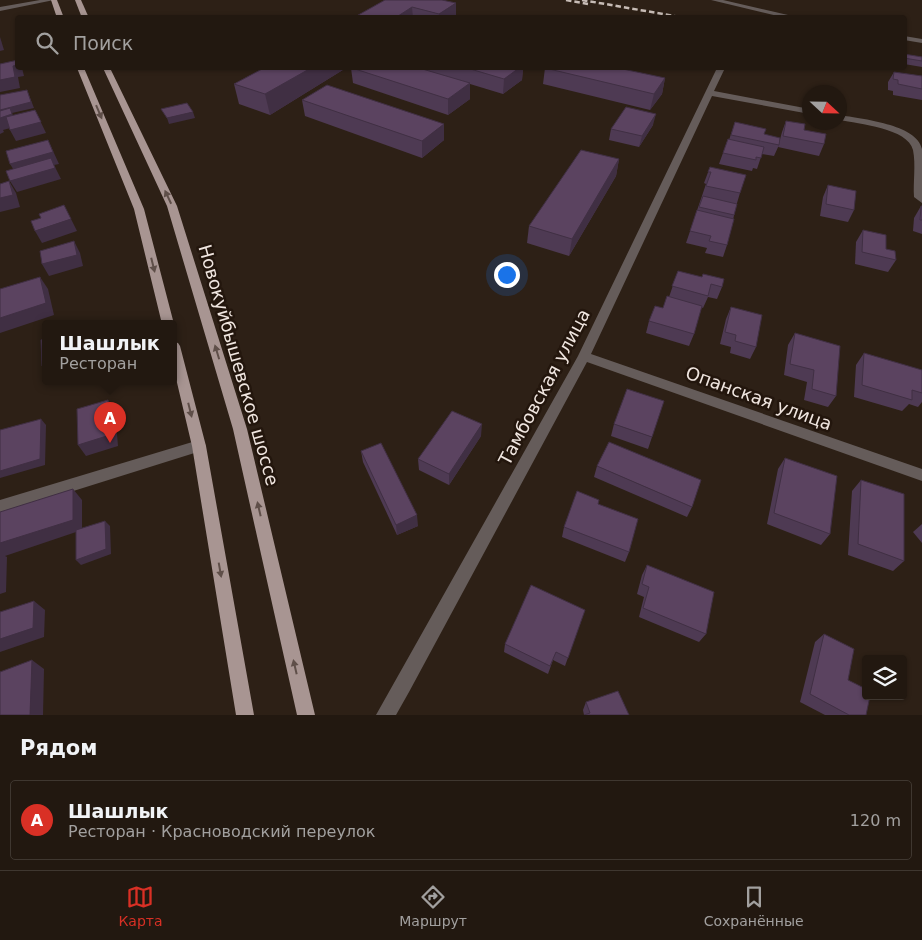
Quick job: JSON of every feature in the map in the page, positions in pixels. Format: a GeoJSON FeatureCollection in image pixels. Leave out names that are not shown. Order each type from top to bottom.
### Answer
{"type":"FeatureCollection","features":[{"type":"Feature","properties":{"kind":"main road"},"geometry":{"type":"LineString","coordinates":[[53,0],[60,15]]}},
{"type":"Feature","properties":{"kind":"main road"},"geometry":{"type":"LineString","coordinates":[[78,0],[85,15]]}},
{"type":"Feature","properties":{"kind":"main road"},"geometry":{"type":"LineString","coordinates":[[81,70],[139,209],[167,320]]}},
{"type":"Feature","properties":{"kind":"main road","name":"Новокуйбышевское шоссе"},"geometry":{"type":"LineString","coordinates":[[107,70],[172,206],[240,429],[306,715]]}},
{"type":"Feature","properties":{"kind":"main road"},"geometry":{"type":"LineString","coordinates":[[177,358],[199,446],[245,715]]}},
{"type":"Feature","properties":{"kind":"street"},"geometry":{"type":"LineString","coordinates":[[0,9],[53,0]]}},
{"type":"Feature","properties":{"kind":"street"},"geometry":{"type":"LineString","coordinates":[[714,0],[784,15]]}},
{"type":"Feature","properties":{"kind":"street"},"geometry":{"type":"LineString","coordinates":[[907,38],[922,40]]}},
{"type":"Feature","properties":{"kind":"street","name":"Тамбовская улица"},"geometry":{"type":"LineString","coordinates":[[385,715],[403,686],[584,356],[720,70]]}},
{"type":"Feature","properties":{"kind":"street"},"geometry":{"type":"LineString","coordinates":[[710,93],[802,110]]}},
{"type":"Feature","properties":{"kind":"street"},"geometry":{"type":"LineString","coordinates":[[847,119],[894,129],[910,136],[917,147],[919,197],[922,200]]}},
{"type":"Feature","properties":{"kind":"street","name":"Опанская улица"},"geometry":{"type":"LineString","coordinates":[[584,356],[922,475]]}},
{"type":"Feature","properties":{"kind":"street"},"geometry":{"type":"LineString","coordinates":[[0,508],[199,446]]}},
{"type":"Feature","properties":{"kind":"building"},"geometry":{"type":"Polygon","coordinates":[[[385,0],[442,0],[456,3],[439,14],[412,7],[400,15],[358,15],[385,0]]]}},
{"type":"Feature","properties":{"kind":"building"},"geometry":{"type":"Polygon","coordinates":[[[907,54],[922,57],[922,61],[907,58],[907,54]]]}},
{"type":"Feature","properties":{"kind":"building"},"geometry":{"type":"Polygon","coordinates":[[[15,61],[15,66],[13,66],[15,77],[0,80],[0,64],[15,61]]]}},
{"type":"Feature","properties":{"kind":"building"},"geometry":{"type":"Polygon","coordinates":[[[260,70],[307,70],[265,94],[234,84],[260,70]]]}},
{"type":"Feature","properties":{"kind":"building"},"geometry":{"type":"Polygon","coordinates":[[[358,70],[426,70],[470,83],[448,99],[358,70]]]}},
{"type":"Feature","properties":{"kind":"building"},"geometry":{"type":"Polygon","coordinates":[[[474,70],[516,70],[504,79],[474,70]]]}},
{"type":"Feature","properties":{"kind":"building"},"geometry":{"type":"Polygon","coordinates":[[[553,70],[627,70],[665,78],[654,94],[553,70]]]}},
{"type":"Feature","properties":{"kind":"building"},"geometry":{"type":"Polygon","coordinates":[[[894,72],[922,76],[922,89],[898,84],[898,80],[893,79],[894,72]]]}},
{"type":"Feature","properties":{"kind":"building"},"geometry":{"type":"Polygon","coordinates":[[[327,85],[444,124],[422,141],[302,100],[327,85]]]}},
{"type":"Feature","properties":{"kind":"building"},"geometry":{"type":"Polygon","coordinates":[[[27,90],[31,102],[0,110],[0,95],[27,90]]]}},
{"type":"Feature","properties":{"kind":"building"},"geometry":{"type":"Polygon","coordinates":[[[187,103],[193,112],[167,118],[161,109],[187,103]]]}},
{"type":"Feature","properties":{"kind":"building"},"geometry":{"type":"Polygon","coordinates":[[[626,107],[656,114],[642,136],[611,129],[626,107]]]}},
{"type":"Feature","properties":{"kind":"building"},"geometry":{"type":"Polygon","coordinates":[[[10,108],[12,114],[0,118],[0,111],[10,108]]]}},
{"type":"Feature","properties":{"kind":"building"},"geometry":{"type":"Polygon","coordinates":[[[35,110],[41,122],[10,130],[6,117],[35,110]]]}},
{"type":"Feature","properties":{"kind":"building"},"geometry":{"type":"Polygon","coordinates":[[[786,121],[802,124],[802,130],[826,134],[824,144],[783,136],[786,121]]]}},
{"type":"Feature","properties":{"kind":"building"},"geometry":{"type":"Polygon","coordinates":[[[735,122],[766,129],[764,134],[780,138],[779,145],[731,135],[735,122]]]}},
{"type":"Feature","properties":{"kind":"building"},"geometry":{"type":"Polygon","coordinates":[[[728,139],[764,147],[761,158],[756,157],[756,160],[723,153],[728,139]]]}},
{"type":"Feature","properties":{"kind":"building"},"geometry":{"type":"Polygon","coordinates":[[[48,140],[53,152],[10,164],[6,151],[48,140]]]}},
{"type":"Feature","properties":{"kind":"building"},"geometry":{"type":"Polygon","coordinates":[[[581,150],[619,159],[572,239],[529,226],[581,150]]]}},
{"type":"Feature","properties":{"kind":"building"},"geometry":{"type":"Polygon","coordinates":[[[51,158],[55,168],[10,181],[6,171],[51,158]]]}},
{"type":"Feature","properties":{"kind":"building"},"geometry":{"type":"Polygon","coordinates":[[[710,167],[746,175],[740,193],[706,186],[711,172],[708,172],[710,167]]]}},
{"type":"Feature","properties":{"kind":"building"},"geometry":{"type":"Polygon","coordinates":[[[9,181],[13,195],[0,198],[0,184],[9,181]]]}},
{"type":"Feature","properties":{"kind":"building"},"geometry":{"type":"Polygon","coordinates":[[[828,185],[856,191],[854,210],[826,204],[828,185]]]}},
{"type":"Feature","properties":{"kind":"building"},"geometry":{"type":"Polygon","coordinates":[[[703,196],[737,204],[734,215],[699,207],[703,196]]]}},
{"type":"Feature","properties":{"kind":"building"},"geometry":{"type":"Polygon","coordinates":[[[64,205],[71,219],[35,231],[31,221],[41,218],[39,214],[64,205]]]}},
{"type":"Feature","properties":{"kind":"building"},"geometry":{"type":"Polygon","coordinates":[[[921,206],[922,220],[920,220],[921,206]]]}},
{"type":"Feature","properties":{"kind":"building"},"geometry":{"type":"Polygon","coordinates":[[[697,210],[734,219],[727,245],[709,241],[711,236],[690,231],[697,210]]]}},
{"type":"Feature","properties":{"kind":"building"},"geometry":{"type":"Polygon","coordinates":[[[863,230],[886,235],[886,249],[895,251],[896,260],[862,252],[863,230]]]}},
{"type":"Feature","properties":{"kind":"building"},"geometry":{"type":"Polygon","coordinates":[[[74,241],[77,255],[42,264],[40,251],[74,241]]]}},
{"type":"Feature","properties":{"kind":"building"},"geometry":{"type":"Polygon","coordinates":[[[678,271],[702,277],[703,274],[724,279],[722,287],[711,284],[708,296],[672,286],[678,271]]]}},
{"type":"Feature","properties":{"kind":"building"},"geometry":{"type":"Polygon","coordinates":[[[40,277],[46,303],[0,318],[0,289],[40,277]]]}},
{"type":"Feature","properties":{"kind":"building"},"geometry":{"type":"Polygon","coordinates":[[[667,296],[702,306],[694,334],[649,321],[655,306],[663,308],[667,296]]]}},
{"type":"Feature","properties":{"kind":"building"},"geometry":{"type":"Polygon","coordinates":[[[731,307],[762,315],[756,347],[735,341],[736,335],[725,332],[731,307]]]}},
{"type":"Feature","properties":{"kind":"building"},"geometry":{"type":"Polygon","coordinates":[[[795,333],[840,346],[836,396],[812,389],[814,370],[790,364],[795,333]]]}},
{"type":"Feature","properties":{"kind":"building"},"geometry":{"type":"Polygon","coordinates":[[[864,353],[922,370],[922,393],[912,390],[912,400],[862,385],[864,353]]]}},
{"type":"Feature","properties":{"kind":"building"},"geometry":{"type":"Polygon","coordinates":[[[627,389],[664,401],[652,437],[614,424],[627,389]]]}},
{"type":"Feature","properties":{"kind":"building"},"geometry":{"type":"Polygon","coordinates":[[[108,400],[110,435],[78,445],[77,409],[108,400]]]}},
{"type":"Feature","properties":{"kind":"building"},"geometry":{"type":"Polygon","coordinates":[[[452,411],[482,424],[449,474],[418,459],[452,411]]]}},
{"type":"Feature","properties":{"kind":"building"},"geometry":{"type":"Polygon","coordinates":[[[41,419],[40,459],[0,471],[0,430],[41,419]]]}},
{"type":"Feature","properties":{"kind":"building"},"geometry":{"type":"Polygon","coordinates":[[[609,442],[701,480],[692,507],[597,466],[609,442]]]}},
{"type":"Feature","properties":{"kind":"building"},"geometry":{"type":"Polygon","coordinates":[[[381,443],[417,515],[396,525],[361,451],[381,443]]]}},
{"type":"Feature","properties":{"kind":"building"},"geometry":{"type":"Polygon","coordinates":[[[785,458],[837,476],[830,534],[774,513],[785,458]]]}},
{"type":"Feature","properties":{"kind":"building"},"geometry":{"type":"Polygon","coordinates":[[[861,480],[904,494],[904,561],[858,544],[861,480]]]}},
{"type":"Feature","properties":{"kind":"building"},"geometry":{"type":"Polygon","coordinates":[[[73,489],[73,520],[0,543],[0,512],[73,489]]]}},
{"type":"Feature","properties":{"kind":"building"},"geometry":{"type":"Polygon","coordinates":[[[577,491],[599,500],[598,504],[638,519],[629,552],[564,527],[577,491]]]}},
{"type":"Feature","properties":{"kind":"building"},"geometry":{"type":"Polygon","coordinates":[[[105,521],[106,549],[76,560],[76,530],[105,521]]]}},
{"type":"Feature","properties":{"kind":"building"},"geometry":{"type":"Polygon","coordinates":[[[647,565],[714,592],[706,634],[643,608],[649,587],[642,584],[647,565]]]}},
{"type":"Feature","properties":{"kind":"building"},"geometry":{"type":"Polygon","coordinates":[[[531,585],[585,610],[568,658],[556,652],[550,666],[505,644],[531,585]]]}},
{"type":"Feature","properties":{"kind":"building"},"geometry":{"type":"Polygon","coordinates":[[[34,601],[33,628],[0,639],[0,612],[34,601]]]}},
{"type":"Feature","properties":{"kind":"building"},"geometry":{"type":"Polygon","coordinates":[[[824,634],[854,649],[848,680],[862,687],[862,700],[869,700],[866,715],[849,715],[810,694],[824,634]]]}},
{"type":"Feature","properties":{"kind":"building"},"geometry":{"type":"Polygon","coordinates":[[[32,660],[30,715],[0,715],[0,672],[32,660]]]}},
{"type":"Feature","properties":{"kind":"building"},"geometry":{"type":"Polygon","coordinates":[[[618,691],[629,715],[584,715],[590,713],[586,702],[618,691]]]}},
{"type":"Feature","properties":{"kind":"railway"},"geometry":{"type":"LineString","coordinates":[[566,0],[588,4]]}},
{"type":"Feature","properties":{"kind":"railway"},"geometry":{"type":"LineString","coordinates":[[582,0],[669,15]]}},
{"type":"Feature","properties":{"kind":"place","name":"Шашлык"},"geometry":{"type":"Point","coordinates":[110,443]}}]}
